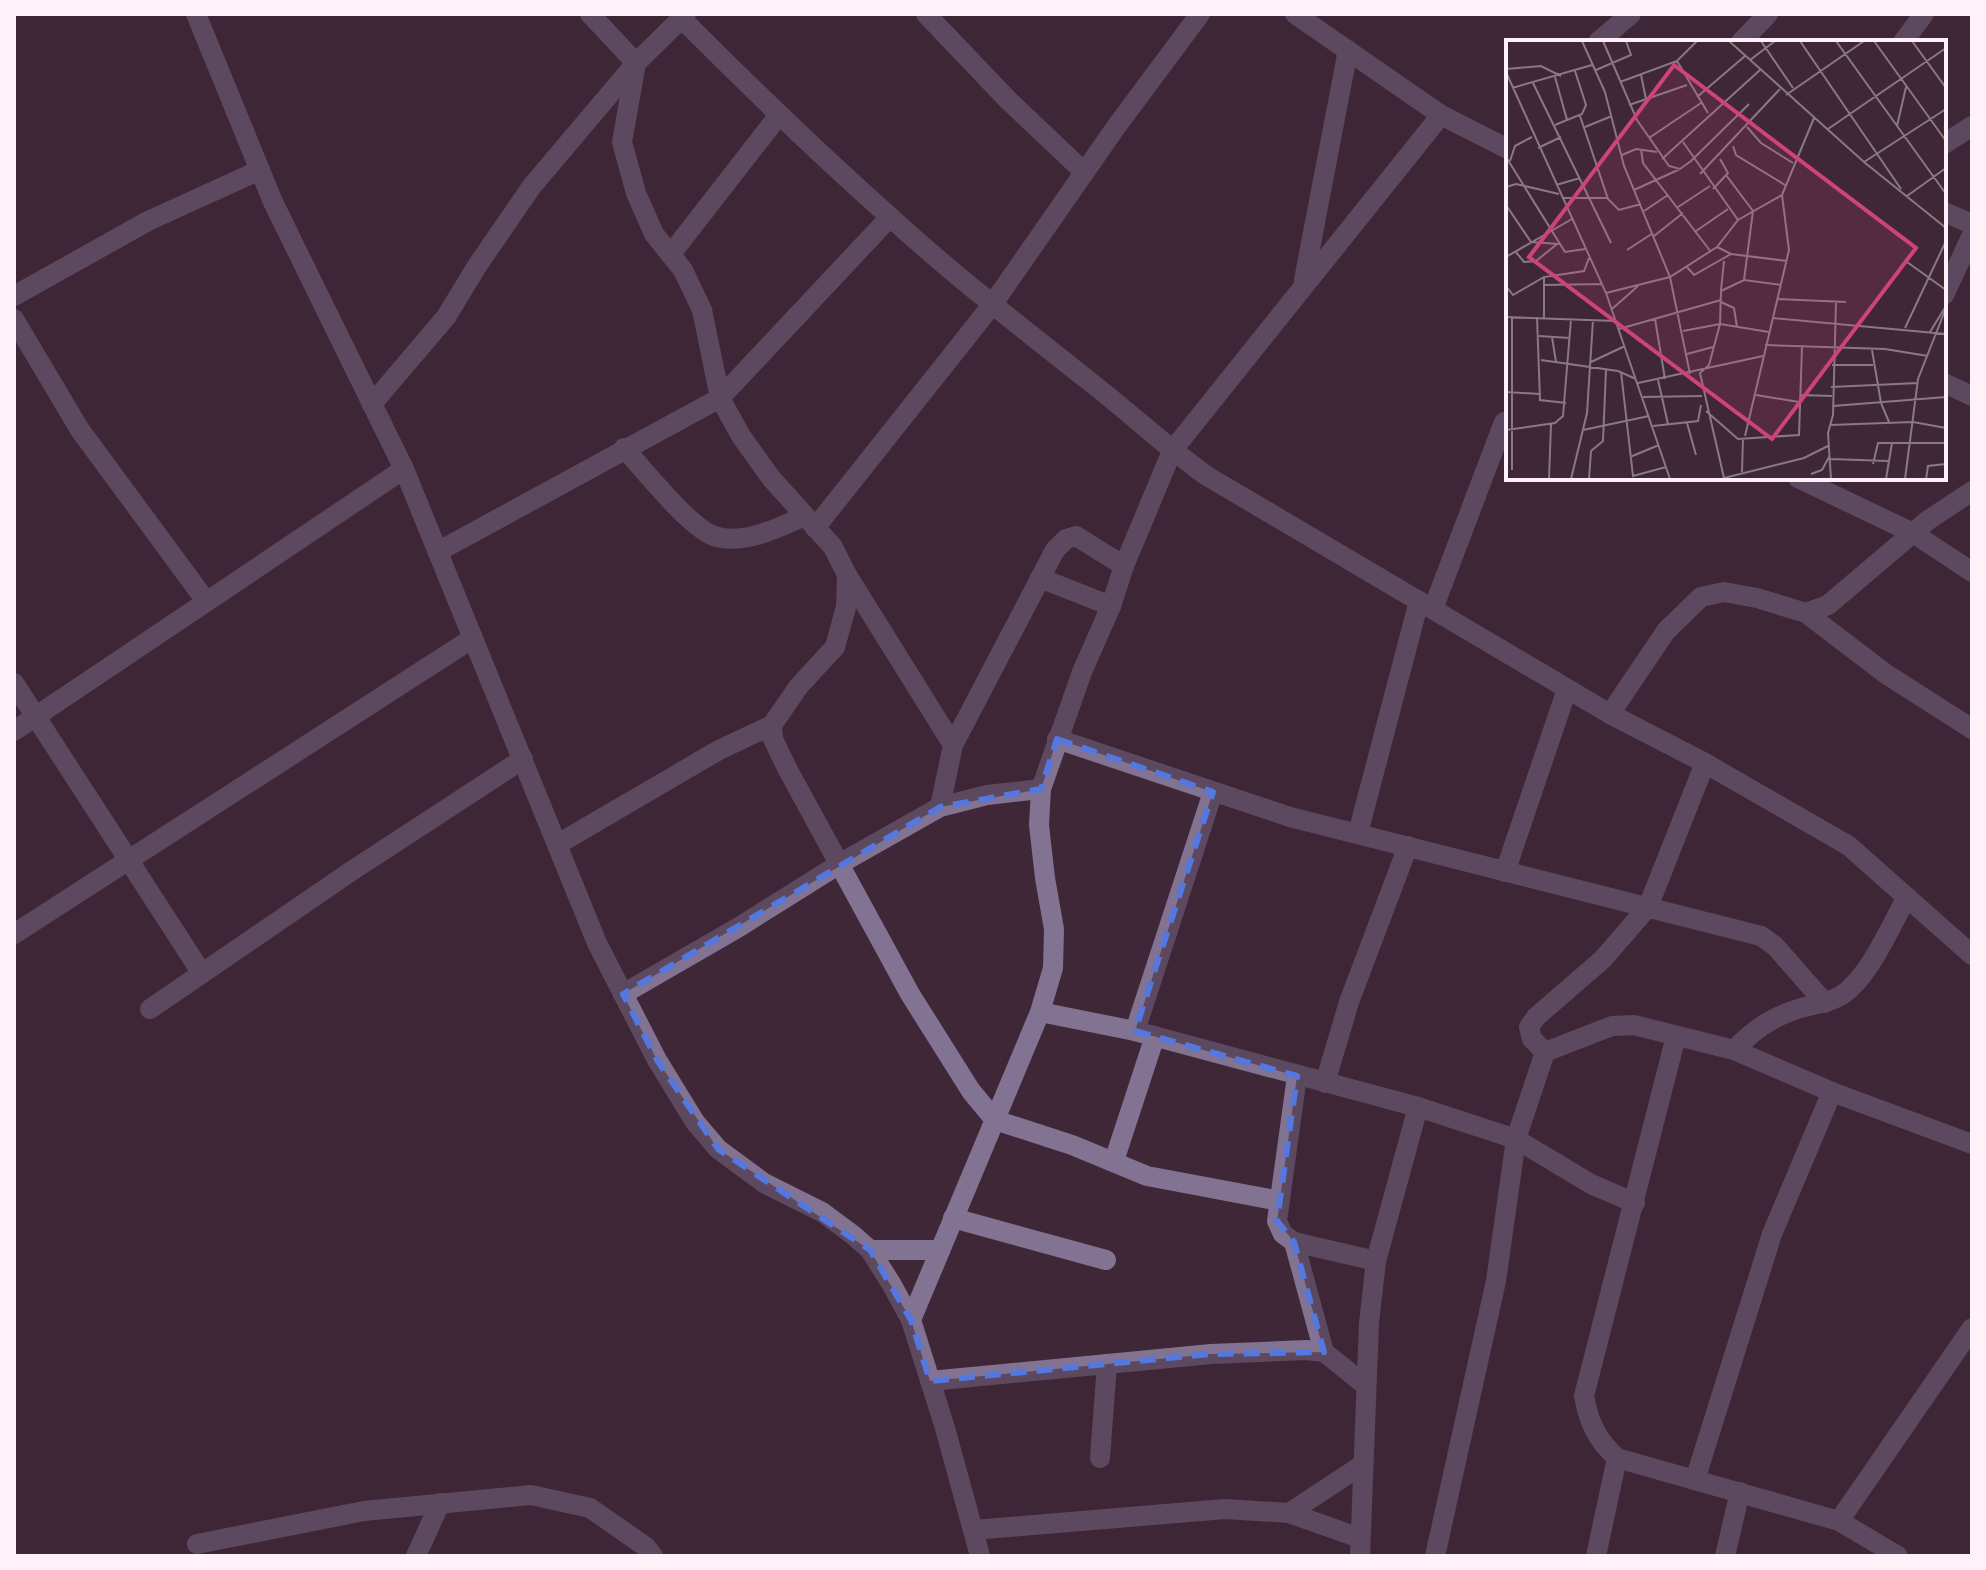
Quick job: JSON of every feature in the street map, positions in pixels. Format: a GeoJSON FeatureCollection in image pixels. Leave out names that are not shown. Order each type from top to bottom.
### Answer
{"type":"FeatureCollection","features":[{"type":"Feature","properties":{"kind":"street"},"geometry":{"type":"LineString","coordinates":[[196,14],[273,202],[404,469],[597,943],[664,1072],[695,1122],[718,1149],[764,1183],[822,1212],[870,1250],[911,1320],[980,1556]]}},
{"type":"Feature","properties":{"kind":"street"},"geometry":{"type":"LineString","coordinates":[[590,14],[636,63]]}},
{"type":"Feature","properties":{"kind":"street"},"geometry":{"type":"LineString","coordinates":[[926,14],[1008,100],[1084,172]]}},
{"type":"Feature","properties":{"kind":"street"},"geometry":{"type":"LineString","coordinates":[[624,448],[699,528],[716,537],[738,538],[810,522],[992,305],[1084,172],[1200,14]]}},
{"type":"Feature","properties":{"kind":"street"},"geometry":{"type":"LineString","coordinates":[[1295,14],[1441,115],[1504,140]]}},
{"type":"Feature","properties":{"kind":"street"},"geometry":{"type":"LineString","coordinates":[[1600,40],[1631,14]]}},
{"type":"Feature","properties":{"kind":"street"},"geometry":{"type":"LineString","coordinates":[[1743,40],[1768,14]]}},
{"type":"Feature","properties":{"kind":"street"},"geometry":{"type":"LineString","coordinates":[[1904,40],[1924,14]]}},
{"type":"Feature","properties":{"kind":"street"},"geometry":{"type":"LineString","coordinates":[[372,404],[446,317],[532,186],[636,63],[684,16],[779,115],[890,217],[992,305],[1139,421],[1172,451],[1207,476],[1567,689],[1705,763],[1849,846],[1972,955]]}},
{"type":"Feature","properties":{"kind":"street"},"geometry":{"type":"LineString","coordinates":[[1303,284],[1348,50]]}},
{"type":"Feature","properties":{"kind":"street"},"geometry":{"type":"LineString","coordinates":[[636,63],[622,142],[636,193],[654,234],[683,270],[702,310],[720,398],[763,468],[833,547],[847,575],[953,745]]}},
{"type":"Feature","properties":{"kind":"street"},"geometry":{"type":"LineString","coordinates":[[671,254],[779,115]]}},
{"type":"Feature","properties":{"kind":"street"},"geometry":{"type":"LineString","coordinates":[[911,1320],[1040,1012],[1053,968],[1054,929],[1039,825],[1041,789],[1082,672],[1172,451],[1441,115]]}},
{"type":"Feature","properties":{"kind":"street"},"geometry":{"type":"LineString","coordinates":[[1946,143],[1972,126]]}},
{"type":"Feature","properties":{"kind":"street"},"geometry":{"type":"LineString","coordinates":[[14,296],[148,221],[260,170]]}},
{"type":"Feature","properties":{"kind":"street"},"geometry":{"type":"LineString","coordinates":[[1946,213],[1972,224]]}},
{"type":"Feature","properties":{"kind":"street"},"geometry":{"type":"LineString","coordinates":[[439,551],[720,398],[890,217]]}},
{"type":"Feature","properties":{"kind":"street"},"geometry":{"type":"LineString","coordinates":[[1946,291],[1972,235]]}},
{"type":"Feature","properties":{"kind":"street"},"geometry":{"type":"LineString","coordinates":[[14,319],[20,349],[206,601]]}},
{"type":"Feature","properties":{"kind":"street"},"geometry":{"type":"LineString","coordinates":[[1946,384],[1972,396]]}},
{"type":"Feature","properties":{"kind":"street"},"geometry":{"type":"LineString","coordinates":[[1358,833],[1426,605],[1504,422]]}},
{"type":"Feature","properties":{"kind":"street"},"geometry":{"type":"LineString","coordinates":[[14,731],[404,469]]}},
{"type":"Feature","properties":{"kind":"street"},"geometry":{"type":"LineString","coordinates":[[1802,480],[1913,533],[1972,572]]}},
{"type":"Feature","properties":{"kind":"street"},"geometry":{"type":"LineString","coordinates":[[1806,613],[1828,605],[1913,533],[1972,491]]}},
{"type":"Feature","properties":{"kind":"street"},"geometry":{"type":"LineString","coordinates":[[940,807],[953,745],[1055,550],[1066,539],[1076,536],[1124,566]]}},
{"type":"Feature","properties":{"kind":"street"},"geometry":{"type":"LineString","coordinates":[[558,844],[719,750],[772,725],[799,686],[835,647],[846,607],[847,575]]}},
{"type":"Feature","properties":{"kind":"street"},"geometry":{"type":"LineString","coordinates":[[1040,578],[1111,606]]}},
{"type":"Feature","properties":{"kind":"street"},"geometry":{"type":"LineString","coordinates":[[1610,714],[1666,631],[1701,597],[1724,592],[1806,613],[1886,674],[1972,729]]}},
{"type":"Feature","properties":{"kind":"street"},"geometry":{"type":"LineString","coordinates":[[14,934],[473,638]]}},
{"type":"Feature","properties":{"kind":"street"},"geometry":{"type":"LineString","coordinates":[[14,683],[201,972]]}},
{"type":"Feature","properties":{"kind":"street"},"geometry":{"type":"LineString","coordinates":[[1505,872],[1567,689]]}},
{"type":"Feature","properties":{"kind":"street"},"geometry":{"type":"LineString","coordinates":[[772,725],[773,739],[788,770],[910,994],[971,1091],[995,1120],[1114,1161],[1147,1176],[1280,1201]]}},
{"type":"Feature","properties":{"kind":"street"},"geometry":{"type":"LineString","coordinates":[[1057,739],[1290,817],[1761,936],[1775,946],[1825,1003]]}},
{"type":"Feature","properties":{"kind":"street"},"geometry":{"type":"LineString","coordinates":[[150,1009],[523,759]]}},
{"type":"Feature","properties":{"kind":"street"},"geometry":{"type":"LineString","coordinates":[[1545,1052],[1532,1039],[1529,1027],[1536,1017],[1603,959],[1648,907],[1705,763]]}},
{"type":"Feature","properties":{"kind":"street"},"geometry":{"type":"LineString","coordinates":[[623,994],[940,807],[987,795],[1041,789]]}},
{"type":"Feature","properties":{"kind":"street"},"geometry":{"type":"LineString","coordinates":[[1114,1161],[1145,1033],[1213,792]]}},
{"type":"Feature","properties":{"kind":"street"},"geometry":{"type":"LineString","coordinates":[[1325,1083],[1349,1002],[1408,846]]}},
{"type":"Feature","properties":{"kind":"street"},"geometry":{"type":"LineString","coordinates":[[1734,1050],[1757,1027],[1841,995],[1863,974],[1907,897]]}},
{"type":"Feature","properties":{"kind":"street"},"geometry":{"type":"LineString","coordinates":[[1040,1012],[1145,1033],[1418,1107],[1516,1139],[1591,1184],[1635,1203]]}},
{"type":"Feature","properties":{"kind":"street"},"geometry":{"type":"LineString","coordinates":[[1545,1052],[1612,1026],[1634,1025],[1734,1050],[1832,1092],[1972,1144]]}},
{"type":"Feature","properties":{"kind":"street"},"geometry":{"type":"LineString","coordinates":[[1676,1036],[1584,1396],[1588,1417],[1600,1443],[1617,1458],[1839,1521],[1898,1556]]}},
{"type":"Feature","properties":{"kind":"street"},"geometry":{"type":"LineString","coordinates":[[1435,1556],[1496,1281],[1516,1139],[1545,1052]]}},
{"type":"Feature","properties":{"kind":"street"},"geometry":{"type":"LineString","coordinates":[[1297,1076],[1277,1221],[1283,1234],[1294,1242],[1376,1261]]}},
{"type":"Feature","properties":{"kind":"street"},"geometry":{"type":"LineString","coordinates":[[1695,1480],[1772,1234],[1832,1092]]}},
{"type":"Feature","properties":{"kind":"street"},"geometry":{"type":"LineString","coordinates":[[974,1530],[1225,1509],[1289,1513],[1360,1547],[1365,1385],[1376,1261],[1418,1107]]}},
{"type":"Feature","properties":{"kind":"street"},"geometry":{"type":"LineString","coordinates":[[953,1218],[1106,1260]]}},
{"type":"Feature","properties":{"kind":"street"},"geometry":{"type":"LineString","coordinates":[[1294,1242],[1324,1352]]}},
{"type":"Feature","properties":{"kind":"street"},"geometry":{"type":"LineString","coordinates":[[870,1250],[940,1250]]}},
{"type":"Feature","properties":{"kind":"street"},"geometry":{"type":"LineString","coordinates":[[1839,1521],[1972,1328]]}},
{"type":"Feature","properties":{"kind":"street"},"geometry":{"type":"LineString","coordinates":[[930,1381],[1211,1354],[1306,1350],[1324,1352],[1365,1385]]}},
{"type":"Feature","properties":{"kind":"street"},"geometry":{"type":"LineString","coordinates":[[1100,1458],[1107,1364]]}},
{"type":"Feature","properties":{"kind":"street"},"geometry":{"type":"LineString","coordinates":[[1596,1556],[1617,1458]]}},
{"type":"Feature","properties":{"kind":"street"},"geometry":{"type":"LineString","coordinates":[[1289,1513],[1362,1465]]}},
{"type":"Feature","properties":{"kind":"street"},"geometry":{"type":"LineString","coordinates":[[1725,1556],[1740,1492]]}},
{"type":"Feature","properties":{"kind":"street"},"geometry":{"type":"LineString","coordinates":[[197,1544],[364,1511],[531,1495],[590,1508],[646,1547],[653,1556]]}},
{"type":"Feature","properties":{"kind":"street"},"geometry":{"type":"LineString","coordinates":[[416,1556],[440,1503]]}},
{"type":"Feature","properties":{"kind":"highlighted area"},"geometry":{"type":"Polygon","coordinates":[[[1057,739],[1213,792],[1135,1031],[1297,1076],[1277,1221],[1294,1242],[1324,1352],[1211,1354],[930,1381],[911,1320],[870,1250],[718,1149],[657,1060],[623,994],[940,807],[1041,789],[1057,739]]]}}]}
